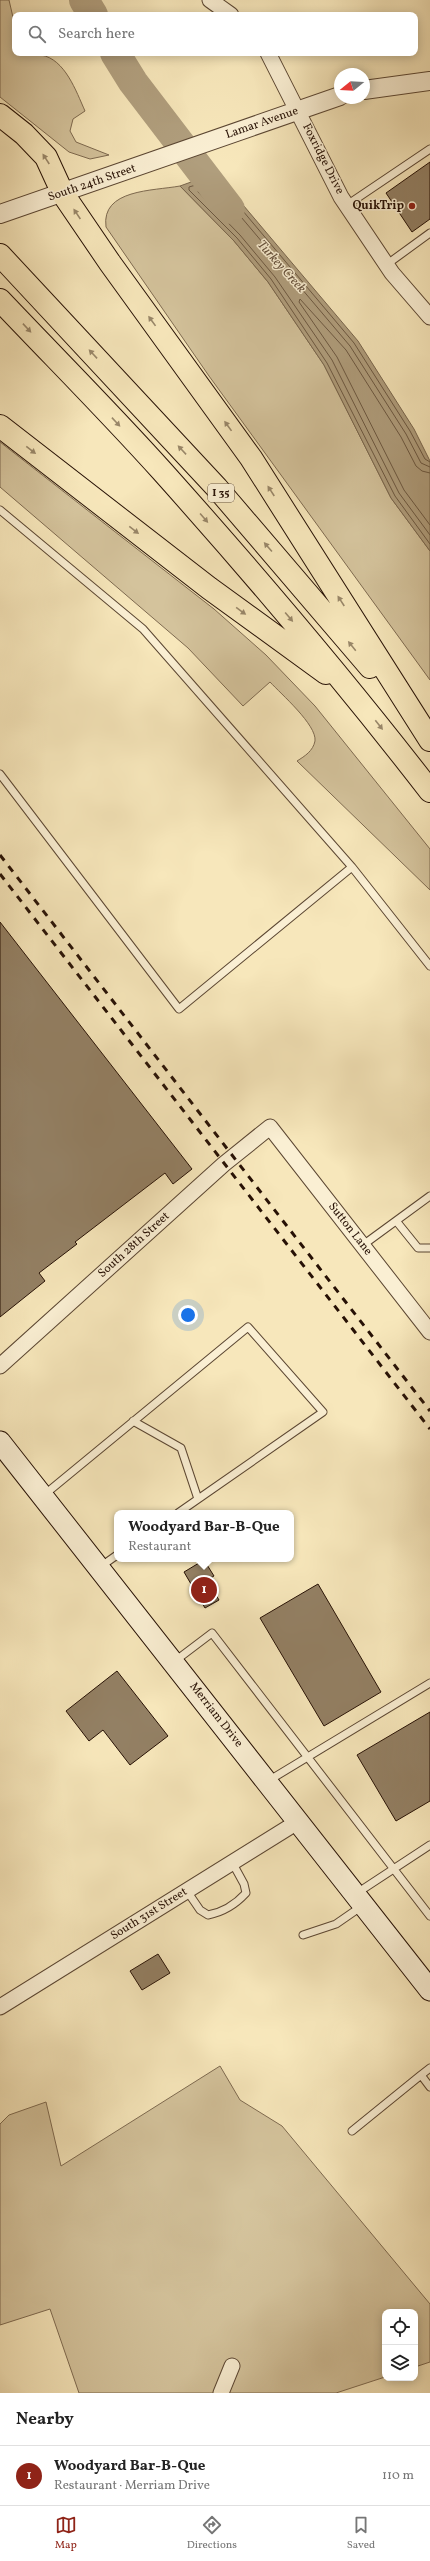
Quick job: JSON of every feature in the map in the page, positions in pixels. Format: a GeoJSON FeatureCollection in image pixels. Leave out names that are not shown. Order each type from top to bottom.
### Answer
{"type":"FeatureCollection","features":[{"type":"Feature","properties":{"kind":"highway"},"geometry":{"type":"LineString","coordinates":[[0,115],[24,134],[46,157],[63,194],[110,263],[251,458],[430,740]]}},
{"type":"Feature","properties":{"kind":"highway","name":"I 35"},"geometry":{"type":"LineString","coordinates":[[0,255],[217,488],[322,609],[430,740]]}},
{"type":"Feature","properties":{"kind":"highway","name":"I 35"},"geometry":{"type":"LineString","coordinates":[[0,300],[162,471],[354,694],[430,791]]}},
{"type":"Feature","properties":{"kind":"highway"},"geometry":{"type":"LineString","coordinates":[[0,426],[209,588],[354,694]]}},
{"type":"Feature","properties":{"kind":"main road","name":"Merriam Drive"},"geometry":{"type":"LineString","coordinates":[[0,1442],[268,1780],[430,1990]]}},
{"type":"Feature","properties":{"kind":"street"},"geometry":{"type":"LineString","coordinates":[[210,0],[227,12]]}},
{"type":"Feature","properties":{"kind":"street","name":"Foxridge Drive"},"geometry":{"type":"LineString","coordinates":[[270,56],[347,205],[386,265],[430,317]]}},
{"type":"Feature","properties":{"kind":"street"},"geometry":{"type":"LineString","coordinates":[[370,89],[430,81]]}},
{"type":"Feature","properties":{"kind":"street","name":"Lamar Avenue"},"geometry":{"type":"LineString","coordinates":[[184,149],[334,98]]}},
{"type":"Feature","properties":{"kind":"street","name":"South 24th Street"},"geometry":{"type":"LineString","coordinates":[[0,214],[113,177],[184,149]]}},
{"type":"Feature","properties":{"kind":"street","name":"Sutton Lane"},"geometry":{"type":"LineString","coordinates":[[270,1127],[430,1332]]}},
{"type":"Feature","properties":{"kind":"street","name":"South 28th Street"},"geometry":{"type":"LineString","coordinates":[[0,1366],[218,1169],[270,1127]]}},
{"type":"Feature","properties":{"kind":"street","name":"South 31st Street"},"geometry":{"type":"LineString","coordinates":[[0,2007],[299,1821]]}},
{"type":"Feature","properties":{"kind":"street"},"geometry":{"type":"LineString","coordinates":[[221,2393],[232,2366]]}},
{"type":"Feature","properties":{"kind":"lane"},"geometry":{"type":"LineString","coordinates":[[347,205],[430,149]]}},
{"type":"Feature","properties":{"kind":"lane"},"geometry":{"type":"LineString","coordinates":[[386,265],[430,233]]}},
{"type":"Feature","properties":{"kind":"lane"},"geometry":{"type":"LineString","coordinates":[[0,510],[143,629],[352,867],[430,966]]}},
{"type":"Feature","properties":{"kind":"lane"},"geometry":{"type":"LineString","coordinates":[[0,774],[179,1009],[352,867]]}},
{"type":"Feature","properties":{"kind":"lane"},"geometry":{"type":"LineString","coordinates":[[363,1245],[397,1222],[430,1196]]}},
{"type":"Feature","properties":{"kind":"lane"},"geometry":{"type":"LineString","coordinates":[[397,1222],[418,1248],[430,1248]]}},
{"type":"Feature","properties":{"kind":"lane"},"geometry":{"type":"LineString","coordinates":[[43,1496],[248,1327],[323,1412],[182,1510]]}},
{"type":"Feature","properties":{"kind":"lane"},"geometry":{"type":"LineString","coordinates":[[133,1422],[181,1448],[198,1499]]}},
{"type":"Feature","properties":{"kind":"lane"},"geometry":{"type":"LineString","coordinates":[[100,1568],[114,1557]]}},
{"type":"Feature","properties":{"kind":"lane"},"geometry":{"type":"LineString","coordinates":[[174,1661],[212,1633],[306,1757],[430,1916]]}},
{"type":"Feature","properties":{"kind":"lane"},"geometry":{"type":"LineString","coordinates":[[268,1780],[430,1683]]}},
{"type":"Feature","properties":{"kind":"lane"},"geometry":{"type":"LineString","coordinates":[[303,1935],[336,1924],[360,1899],[393,1869],[430,1845]]}},
{"type":"Feature","properties":{"kind":"lane"},"geometry":{"type":"LineString","coordinates":[[187,1891],[200,1910],[208,1915],[219,1913],[237,1903],[246,1893],[244,1884],[232,1862]]}},
{"type":"Feature","properties":{"kind":"lane"},"geometry":{"type":"LineString","coordinates":[[352,2131],[430,2068]]}},
{"type":"Feature","properties":{"kind":"lane"},"geometry":{"type":"LineString","coordinates":[[421,2075],[430,2087]]}},
{"type":"Feature","properties":{"kind":"shaded area"},"geometry":{"type":"Polygon","coordinates":[[[0,0],[9,0],[12,13],[12,56],[44,56],[57,63],[63,69],[69,77],[85,111],[73,119],[70,131],[76,142],[109,155],[90,159],[69,152],[0,97],[0,0]]]}},
{"type":"Feature","properties":{"kind":"shaded area"},"geometry":{"type":"Polygon","coordinates":[[[180,186],[234,241],[268,282],[324,365],[391,498],[430,551],[430,680],[209,376],[106,227],[107,215],[112,205],[120,199],[143,191],[180,186]]]}},
{"type":"Feature","properties":{"kind":"shaded area"},"geometry":{"type":"Polygon","coordinates":[[[0,442],[214,609],[266,655],[315,706],[430,849],[430,890],[297,761],[311,750],[315,741],[314,734],[305,718],[270,682],[243,706],[188,648],[0,487],[0,442]]]}},
{"type":"Feature","properties":{"kind":"shaded area"},"geometry":{"type":"Polygon","coordinates":[[[220,2066],[240,2100],[282,2126],[430,2304],[430,2362],[418,2366],[418,2309],[382,2309],[382,2378],[336,2393],[79,2393],[50,2309],[0,2325],[0,2124],[9,2115],[46,2102],[61,2166],[220,2066]]]}},
{"type":"Feature","properties":{"kind":"water"},"geometry":{"type":"Polygon","coordinates":[[[216,173],[358,341],[414,429],[430,461],[430,551],[391,498],[324,365],[268,282],[234,241],[180,186],[216,173]]]}},
{"type":"Feature","properties":{"kind":"building","name":"QuikTrip"},"geometry":{"type":"Polygon","coordinates":[[[430,162],[430,219],[412,232],[386,193],[430,162]]]}},
{"type":"Feature","properties":{"kind":"building"},"geometry":{"type":"Polygon","coordinates":[[[0,922],[192,1169],[173,1184],[165,1173],[75,1242],[77,1244],[39,1273],[45,1281],[0,1317],[0,922]]]}},
{"type":"Feature","properties":{"kind":"building"},"geometry":{"type":"Polygon","coordinates":[[[201,1562],[205,1562],[214,1576],[207,1580],[219,1600],[205,1608],[184,1572],[201,1562]]]}},
{"type":"Feature","properties":{"kind":"building"},"geometry":{"type":"Polygon","coordinates":[[[318,1584],[381,1692],[324,1726],[260,1618],[318,1584]]]}},
{"type":"Feature","properties":{"kind":"building"},"geometry":{"type":"Polygon","coordinates":[[[117,1671],[168,1736],[130,1765],[103,1730],[89,1741],[66,1711],[117,1671]]]}},
{"type":"Feature","properties":{"kind":"building"},"geometry":{"type":"Polygon","coordinates":[[[430,1712],[430,1801],[396,1821],[357,1755],[430,1712]]]}},
{"type":"Feature","properties":{"kind":"building"},"geometry":{"type":"Polygon","coordinates":[[[158,1954],[170,1973],[142,1990],[130,1971],[158,1954]]]}},
{"type":"Feature","properties":{"kind":"waterway","name":"Turkey Creek"},"geometry":{"type":"LineString","coordinates":[[84,0],[91,12]]}},
{"type":"Feature","properties":{"kind":"waterway","name":"Turkey Creek"},"geometry":{"type":"LineString","coordinates":[[117,56],[133,82],[230,209]]}},
{"type":"Feature","properties":{"kind":"railway"},"geometry":{"type":"LineString","coordinates":[[0,855],[430,1411]]}},
{"type":"Feature","properties":{"kind":"railway"},"geometry":{"type":"LineString","coordinates":[[0,874],[430,1429]]}},
{"type":"Feature","properties":{"kind":"place","name":"QuikTrip"},"geometry":{"type":"Point","coordinates":[412,206]}},
{"type":"Feature","properties":{"kind":"place","name":"Woodyard Bar-B-Que"},"geometry":{"type":"Point","coordinates":[204,1590]}}]}
